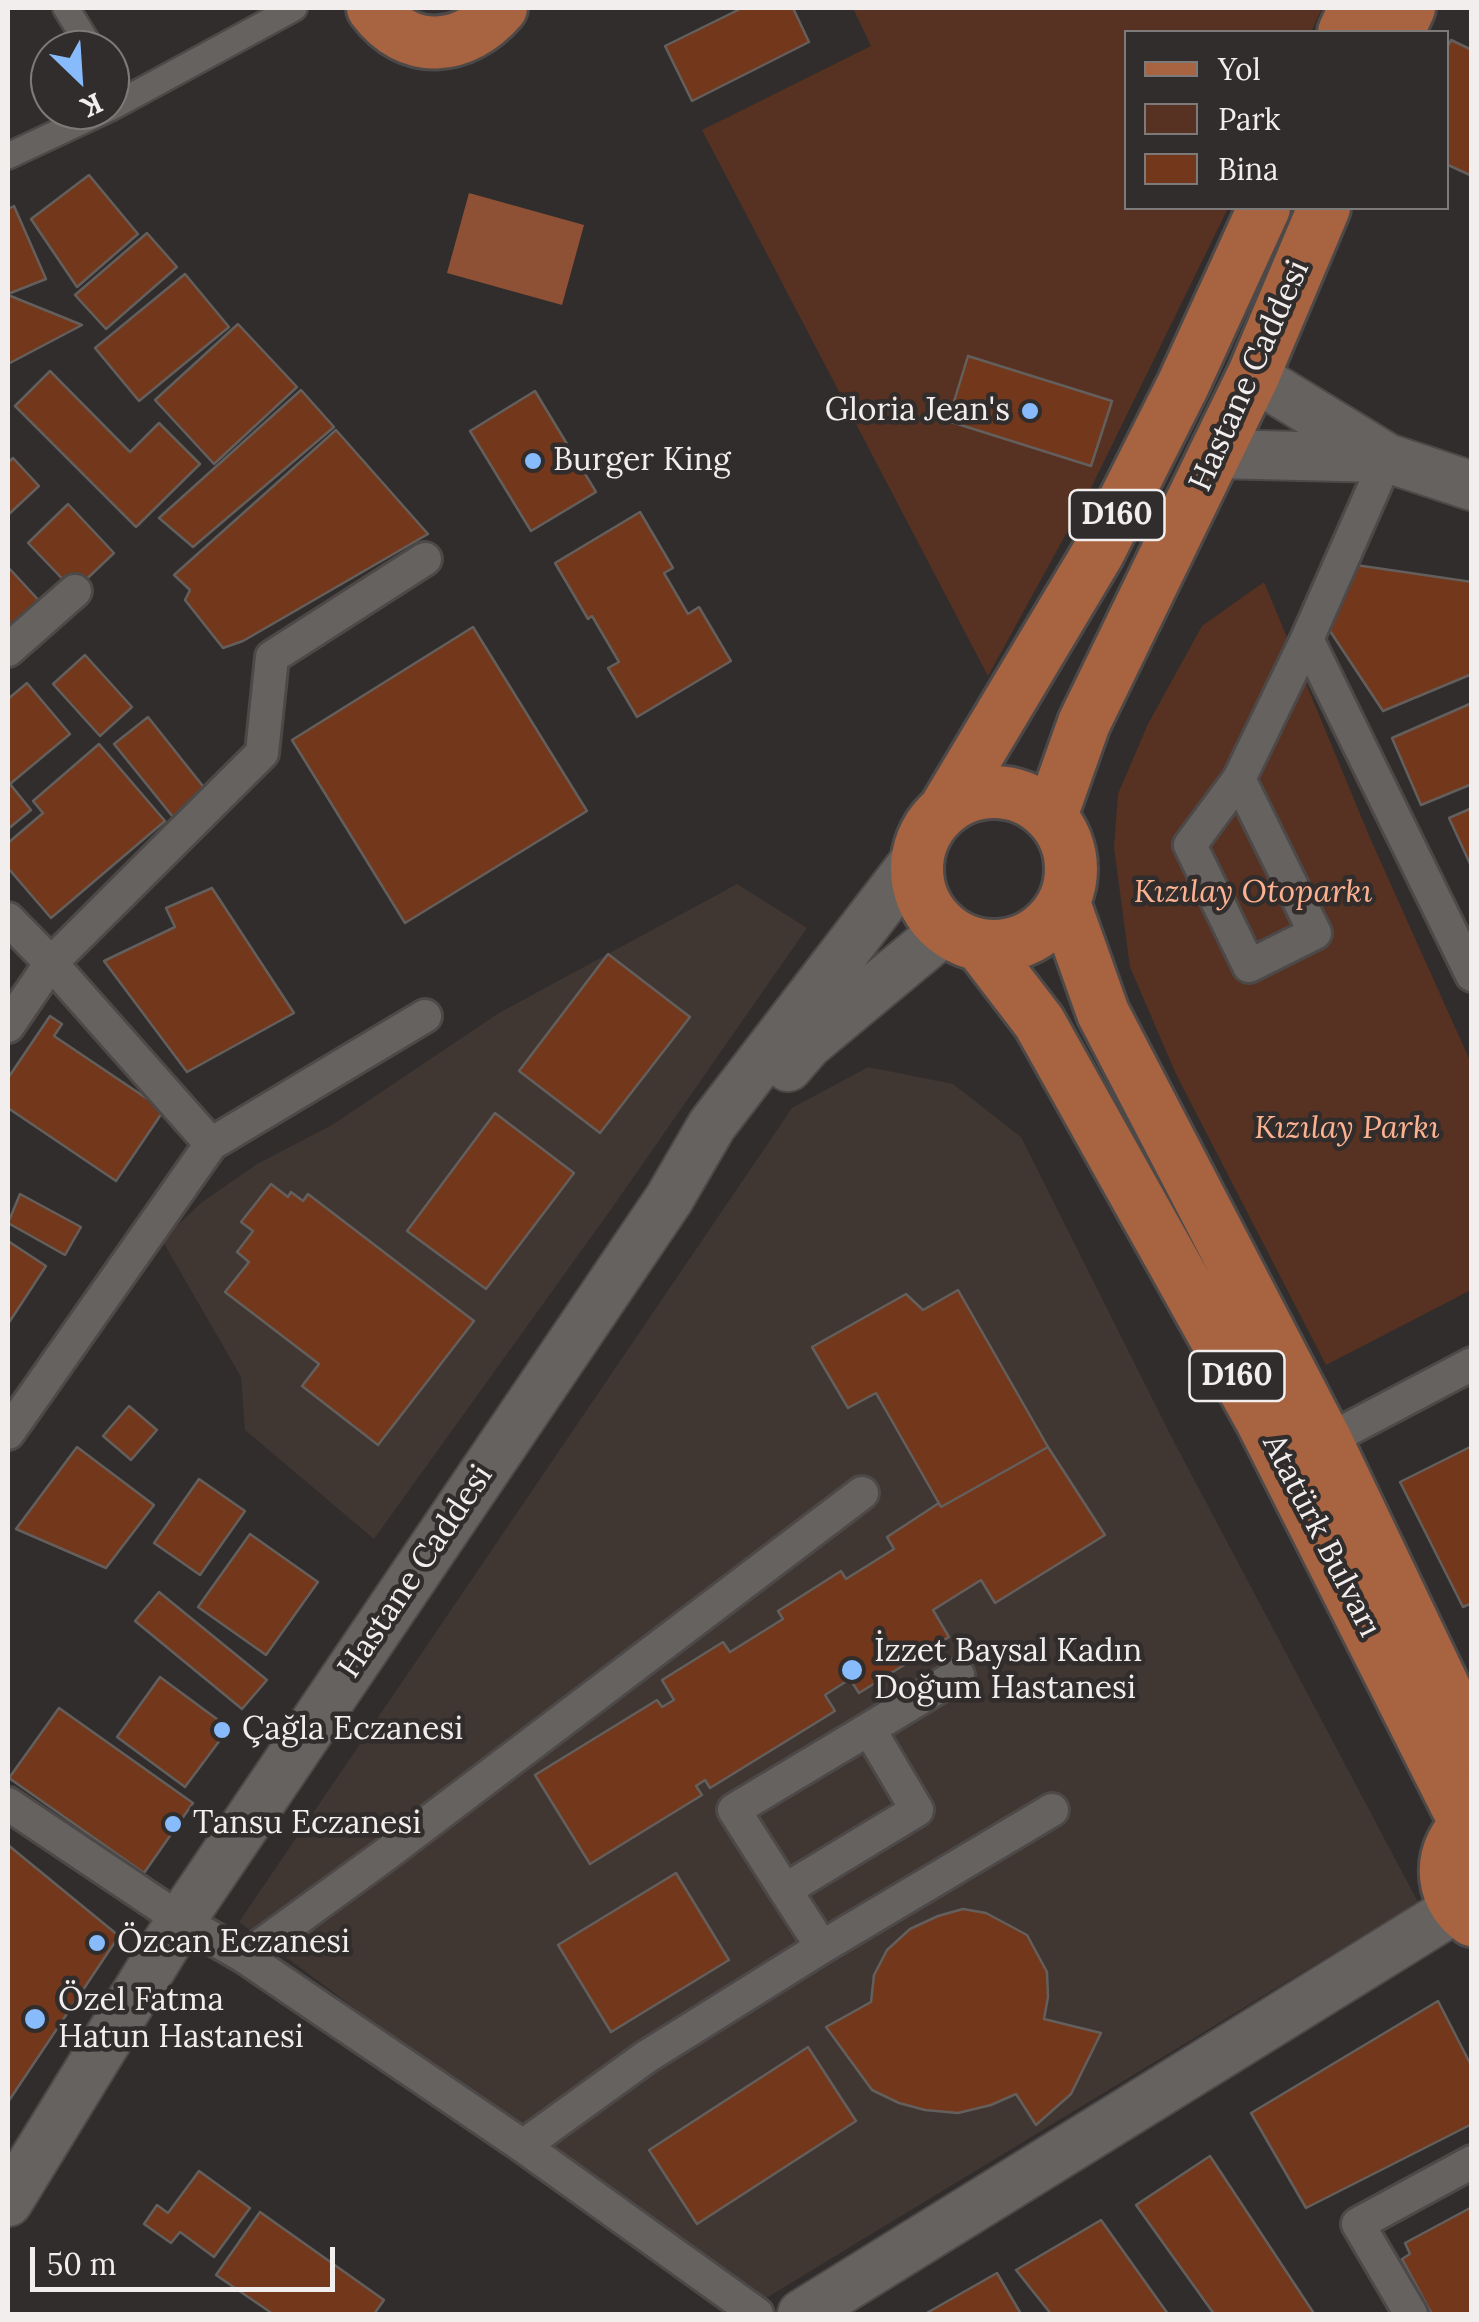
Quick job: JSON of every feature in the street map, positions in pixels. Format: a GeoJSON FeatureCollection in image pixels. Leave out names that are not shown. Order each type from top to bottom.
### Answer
{"type":"FeatureCollection","features":[{"type":"Feature","properties":{"kind":"main road"},"geometry":{"type":"LineString","coordinates":[[373,8],[389,26],[407,37],[428,42],[449,42],[469,36],[501,8]]}},
{"type":"Feature","properties":{"kind":"main road","name":"Hastane Caddesi"},"geometry":{"type":"LineString","coordinates":[[945,808],[1098,553],[1183,385],[1263,210]]}},
{"type":"Feature","properties":{"kind":"main road","name":"Hastane Caddesi"},"geometry":{"type":"LineString","coordinates":[[1051,816],[1084,723],[1253,376],[1323,210]]}},
{"type":"Feature","properties":{"kind":"main road"},"geometry":{"type":"LineString","coordinates":[[1253,376],[1387,458],[1472,486]]}},
{"type":"Feature","properties":{"kind":"main road"},"geometry":{"type":"LineString","coordinates":[[1216,454],[1387,458]]}},
{"type":"Feature","properties":{"kind":"main road"},"geometry":{"type":"LineString","coordinates":[[945,808],[961,799],[1000,791],[1036,804],[1051,816]]}},
{"type":"Feature","properties":{"kind":"main road","name":"D160"},"geometry":{"type":"LineString","coordinates":[[945,808],[929,826],[917,858],[919,892],[930,914],[963,938]]}},
{"type":"Feature","properties":{"kind":"main road","name":"D160"},"geometry":{"type":"LineString","coordinates":[[1051,816],[1064,836],[1071,858],[1071,882],[1064,903]]}},
{"type":"Feature","properties":{"kind":"main road","name":"Hastane Caddesi"},"geometry":{"type":"LineString","coordinates":[[12,2185],[181,1920],[668,1199],[712,1125],[917,858]]}},
{"type":"Feature","properties":{"kind":"main road"},"geometry":{"type":"LineString","coordinates":[[963,938],[1011,945],[1032,937],[1064,903]]}},
{"type":"Feature","properties":{"kind":"main road","name":"Atatürk Bulvarı"},"geometry":{"type":"LineString","coordinates":[[1064,903],[1118,1044],[1326,1441],[1472,1746]]}},
{"type":"Feature","properties":{"kind":"main road","name":"Hastane Caddesi"},"geometry":{"type":"LineString","coordinates":[[668,1199],[808,1044],[963,938]]}},
{"type":"Feature","properties":{"kind":"main road","name":"Atatürk Bulvarı"},"geometry":{"type":"LineString","coordinates":[[963,938],[1039,1022],[1261,1419],[1469,1822]]}},
{"type":"Feature","properties":{"kind":"main road"},"geometry":{"type":"LineString","coordinates":[[802,2314],[1464,1914],[1450,1896],[1446,1856],[1454,1838],[1469,1822]]}},
{"type":"Feature","properties":{"kind":"street"},"geometry":{"type":"LineString","coordinates":[[66,8],[80,30]]}},
{"type":"Feature","properties":{"kind":"street"},"geometry":{"type":"LineString","coordinates":[[130,97],[294,8]]}},
{"type":"Feature","properties":{"kind":"street"},"geometry":{"type":"LineString","coordinates":[[8,156],[63,130]]}},
{"type":"Feature","properties":{"kind":"street"},"geometry":{"type":"LineString","coordinates":[[1239,779],[1315,932],[1249,966],[1190,845],[1239,779],[1307,639],[1387,458]]}},
{"type":"Feature","properties":{"kind":"street"},"geometry":{"type":"LineString","coordinates":[[8,1026],[52,963],[262,754],[272,657],[426,559]]}},
{"type":"Feature","properties":{"kind":"street"},"geometry":{"type":"LineString","coordinates":[[8,650],[75,591]]}},
{"type":"Feature","properties":{"kind":"street"},"geometry":{"type":"LineString","coordinates":[[1307,639],[1472,975]]}},
{"type":"Feature","properties":{"kind":"street"},"geometry":{"type":"LineString","coordinates":[[8,919],[52,963],[211,1144]]}},
{"type":"Feature","properties":{"kind":"street"},"geometry":{"type":"LineString","coordinates":[[8,1433],[211,1144],[425,1016]]}},
{"type":"Feature","properties":{"kind":"street"},"geometry":{"type":"LineString","coordinates":[[1326,1441],[1472,1364]]}},
{"type":"Feature","properties":{"kind":"street"},"geometry":{"type":"LineString","coordinates":[[246,1957],[862,1493]]}},
{"type":"Feature","properties":{"kind":"street"},"geometry":{"type":"LineString","coordinates":[[822,1947],[734,1810],[958,1675]]}},
{"type":"Feature","properties":{"kind":"street"},"geometry":{"type":"LineString","coordinates":[[785,1890],[917,1810],[869,1729]]}},
{"type":"Feature","properties":{"kind":"street"},"geometry":{"type":"LineString","coordinates":[[8,1804],[181,1920],[246,1957],[523,2146],[756,2314]]}},
{"type":"Feature","properties":{"kind":"street"},"geometry":{"type":"LineString","coordinates":[[523,2146],[646,2057],[1052,1810]]}},
{"type":"Feature","properties":{"kind":"street"},"geometry":{"type":"LineString","coordinates":[[1411,2314],[1358,2224],[1472,2162]]}},
{"type":"Feature","properties":{"kind":"shaded area"},"geometry":{"type":"Polygon","coordinates":[[[469,193],[584,225],[562,305],[447,273],[469,193]]]}},
{"type":"Feature","properties":{"kind":"shaded area"},"geometry":{"type":"Polygon","coordinates":[[[737,884],[807,928],[374,1539],[245,1430],[241,1377],[162,1240],[201,1203],[257,1164],[332,1125],[499,1013],[737,884]]]}},
{"type":"Feature","properties":{"kind":"shaded area","name":"İzzet Baysal Kadın Doğum Hastanesi"},"geometry":{"type":"Polygon","coordinates":[[[868,1067],[953,1084],[1021,1137],[1172,1438],[1418,1902],[753,2306],[239,1922],[792,1108],[868,1067]]]}},
{"type":"Feature","properties":{"kind":"green space"},"geometry":{"type":"Polygon","coordinates":[[[853,8],[1322,8],[1312,30],[1124,30],[1124,210],[1227,210],[1089,492],[988,676],[702,130],[871,46],[853,8]]]}},
{"type":"Feature","properties":{"kind":"green space"},"geometry":{"type":"Polygon","coordinates":[[[1264,582],[1370,838],[1471,1063],[1471,1290],[1326,1365],[1176,1074],[1130,967],[1114,847],[1118,794],[1148,724],[1202,626],[1264,582]]]}},
{"type":"Feature","properties":{"kind":"building"},"geometry":{"type":"Polygon","coordinates":[[[742,8],[793,8],[809,42],[692,101],[665,46],[742,8]]]}},
{"type":"Feature","properties":{"kind":"building"},"geometry":{"type":"Polygon","coordinates":[[[1451,40],[1472,50],[1472,176],[1449,165],[1451,40]]]}},
{"type":"Feature","properties":{"kind":"building"},"geometry":{"type":"Polygon","coordinates":[[[89,175],[138,234],[77,287],[31,219],[89,175]]]}},
{"type":"Feature","properties":{"kind":"building"},"geometry":{"type":"Polygon","coordinates":[[[14,206],[46,279],[8,294],[8,209],[14,206]]]}},
{"type":"Feature","properties":{"kind":"building"},"geometry":{"type":"Polygon","coordinates":[[[147,233],[177,267],[106,329],[75,295],[147,233]]]}},
{"type":"Feature","properties":{"kind":"building"},"geometry":{"type":"Polygon","coordinates":[[[185,274],[229,327],[139,401],[95,348],[185,274]]]}},
{"type":"Feature","properties":{"kind":"building"},"geometry":{"type":"Polygon","coordinates":[[[8,295],[82,325],[8,364],[8,295]]]}},
{"type":"Feature","properties":{"kind":"building"},"geometry":{"type":"Polygon","coordinates":[[[238,324],[297,387],[214,464],[155,400],[238,324]]]}},
{"type":"Feature","properties":{"kind":"building","name":"Gloria Jean's"},"geometry":{"type":"Polygon","coordinates":[[[968,356],[1112,401],[1091,466],[948,421],[968,356]]]}},
{"type":"Feature","properties":{"kind":"building"},"geometry":{"type":"Polygon","coordinates":[[[50,371],[130,452],[159,423],[200,464],[136,527],[15,406],[50,371]]]}},
{"type":"Feature","properties":{"kind":"building"},"geometry":{"type":"Polygon","coordinates":[[[301,390],[334,427],[193,547],[159,518],[301,390]]]}},
{"type":"Feature","properties":{"kind":"building","name":"Burger King"},"geometry":{"type":"Polygon","coordinates":[[[535,391],[596,492],[531,531],[470,431],[535,391]]]}},
{"type":"Feature","properties":{"kind":"building"},"geometry":{"type":"Polygon","coordinates":[[[336,430],[428,534],[243,641],[223,648],[185,600],[190,590],[174,575],[336,430]]]}},
{"type":"Feature","properties":{"kind":"building"},"geometry":{"type":"Polygon","coordinates":[[[13,458],[39,486],[8,515],[8,463],[13,458]]]}},
{"type":"Feature","properties":{"kind":"building"},"geometry":{"type":"Polygon","coordinates":[[[68,504],[114,553],[74,591],[28,543],[68,504]]]}},
{"type":"Feature","properties":{"kind":"building"},"geometry":{"type":"Polygon","coordinates":[[[640,512],[673,568],[664,573],[688,614],[699,607],[731,661],[637,717],[608,668],[619,662],[555,563],[640,512]]]}},
{"type":"Feature","properties":{"kind":"building"},"geometry":{"type":"Polygon","coordinates":[[[1349,564],[1472,582],[1472,674],[1383,711],[1326,625],[1349,564]]]}},
{"type":"Feature","properties":{"kind":"building"},"geometry":{"type":"Polygon","coordinates":[[[8,567],[44,606],[8,639],[8,567]]]}},
{"type":"Feature","properties":{"kind":"building"},"geometry":{"type":"Polygon","coordinates":[[[473,627],[587,811],[405,923],[292,740],[473,627]]]}},
{"type":"Feature","properties":{"kind":"building"},"geometry":{"type":"Polygon","coordinates":[[[85,655],[132,707],[100,736],[53,684],[85,655]]]}},
{"type":"Feature","properties":{"kind":"building"},"geometry":{"type":"Polygon","coordinates":[[[27,683],[70,734],[10,784],[31,810],[8,829],[8,699],[27,683]]]}},
{"type":"Feature","properties":{"kind":"building"},"geometry":{"type":"Polygon","coordinates":[[[1472,703],[1472,784],[1421,805],[1392,738],[1472,703]]]}},
{"type":"Feature","properties":{"kind":"building"},"geometry":{"type":"Polygon","coordinates":[[[148,717],[206,790],[173,817],[114,744],[148,717]]]}},
{"type":"Feature","properties":{"kind":"building"},"geometry":{"type":"Polygon","coordinates":[[[99,744],[165,821],[51,918],[8,868],[8,843],[43,813],[33,801],[99,744]]]}},
{"type":"Feature","properties":{"kind":"building"},"geometry":{"type":"Polygon","coordinates":[[[1472,808],[1472,868],[1449,818],[1472,808]]]}},
{"type":"Feature","properties":{"kind":"building"},"geometry":{"type":"Polygon","coordinates":[[[212,888],[294,1013],[187,1072],[104,961],[175,927],[166,908],[212,888]]]}},
{"type":"Feature","properties":{"kind":"building"},"geometry":{"type":"Polygon","coordinates":[[[608,954],[690,1017],[600,1133],[519,1071],[608,954]]]}},
{"type":"Feature","properties":{"kind":"building"},"geometry":{"type":"Polygon","coordinates":[[[50,1016],[62,1024],[54,1036],[164,1110],[116,1181],[8,1108],[8,1078],[50,1016]]]}},
{"type":"Feature","properties":{"kind":"building"},"geometry":{"type":"Polygon","coordinates":[[[495,1113],[574,1173],[486,1289],[407,1231],[495,1113]]]}},
{"type":"Feature","properties":{"kind":"building"},"geometry":{"type":"Polygon","coordinates":[[[271,1184],[288,1197],[291,1192],[303,1201],[308,1194],[474,1321],[378,1445],[302,1386],[319,1364],[225,1292],[249,1262],[237,1252],[253,1231],[241,1222],[271,1184]]]}},
{"type":"Feature","properties":{"kind":"building"},"geometry":{"type":"Polygon","coordinates":[[[20,1194],[81,1227],[65,1255],[8,1223],[20,1194]]]}},
{"type":"Feature","properties":{"kind":"building"},"geometry":{"type":"Polygon","coordinates":[[[8,1241],[46,1266],[8,1324],[8,1241]]]}},
{"type":"Feature","properties":{"kind":"building"},"geometry":{"type":"Polygon","coordinates":[[[958,1290],[1048,1447],[941,1507],[876,1393],[848,1408],[812,1347],[906,1294],[923,1310],[958,1290]]]}},
{"type":"Feature","properties":{"kind":"building"},"geometry":{"type":"Polygon","coordinates":[[[129,1406],[157,1430],[131,1460],[103,1436],[129,1406]]]}},
{"type":"Feature","properties":{"kind":"building"},"geometry":{"type":"Polygon","coordinates":[[[1472,1446],[1472,1603],[1463,1607],[1400,1482],[1472,1446]]]}},
{"type":"Feature","properties":{"kind":"building"},"geometry":{"type":"Polygon","coordinates":[[[77,1447],[154,1505],[106,1568],[16,1529],[77,1447]]]}},
{"type":"Feature","properties":{"kind":"building"},"geometry":{"type":"Polygon","coordinates":[[[1048,1447],[1105,1535],[995,1603],[981,1580],[933,1610],[949,1637],[859,1693],[850,1679],[825,1695],[835,1711],[710,1788],[705,1780],[696,1786],[702,1795],[590,1864],[535,1775],[657,1700],[662,1707],[674,1700],[662,1680],[723,1642],[730,1652],[783,1619],[778,1611],[841,1571],[846,1579],[894,1549],[887,1537],[939,1503],[941,1507],[1048,1447]]]}},
{"type":"Feature","properties":{"kind":"building"},"geometry":{"type":"Polygon","coordinates":[[[199,1479],[245,1511],[200,1575],[154,1543],[199,1479]]]}},
{"type":"Feature","properties":{"kind":"building"},"geometry":{"type":"Polygon","coordinates":[[[250,1534],[318,1582],[266,1655],[198,1607],[250,1534]]]}},
{"type":"Feature","properties":{"kind":"building"},"geometry":{"type":"Polygon","coordinates":[[[159,1592],[267,1680],[242,1709],[135,1621],[159,1592]]]}},
{"type":"Feature","properties":{"kind":"building"},"geometry":{"type":"Polygon","coordinates":[[[160,1677],[229,1728],[185,1787],[117,1737],[160,1677]]]}},
{"type":"Feature","properties":{"kind":"building"},"geometry":{"type":"Polygon","coordinates":[[[59,1708],[193,1803],[144,1873],[9,1778],[59,1708]]]}},
{"type":"Feature","properties":{"kind":"building","name":"Özel Fatma Hatun Hastanesi"},"geometry":{"type":"Polygon","coordinates":[[[8,1845],[119,1936],[8,2102],[8,1845]]]}},
{"type":"Feature","properties":{"kind":"building"},"geometry":{"type":"Polygon","coordinates":[[[676,1873],[729,1960],[611,2032],[558,1945],[676,1873]]]}},
{"type":"Feature","properties":{"kind":"building"},"geometry":{"type":"Polygon","coordinates":[[[963,1909],[986,1913],[1027,1935],[1047,1972],[1044,2019],[1101,2033],[1071,2094],[1036,2125],[1016,2094],[958,2113],[899,2103],[872,2090],[826,2027],[871,2002],[874,1975],[887,1950],[910,1929],[963,1909]]]}},
{"type":"Feature","properties":{"kind":"building"},"geometry":{"type":"Polygon","coordinates":[[[1438,2001],[1472,2067],[1472,2124],[1306,2208],[1251,2113],[1438,2001]]]}},
{"type":"Feature","properties":{"kind":"building"},"geometry":{"type":"Polygon","coordinates":[[[808,2047],[856,2121],[697,2224],[649,2150],[808,2047]]]}},
{"type":"Feature","properties":{"kind":"building"},"geometry":{"type":"Polygon","coordinates":[[[1210,2156],[1313,2312],[1310,2314],[1214,2314],[1136,2205],[1210,2156]]]}},
{"type":"Feature","properties":{"kind":"building"},"geometry":{"type":"Polygon","coordinates":[[[199,2171],[250,2208],[214,2257],[180,2232],[171,2243],[144,2224],[157,2205],[168,2213],[199,2171]]]}},
{"type":"Feature","properties":{"kind":"building"},"geometry":{"type":"Polygon","coordinates":[[[1472,2207],[1472,2314],[1432,2314],[1402,2259],[1410,2254],[1405,2243],[1472,2207]]]}},
{"type":"Feature","properties":{"kind":"building"},"geometry":{"type":"Polygon","coordinates":[[[260,2212],[384,2300],[374,2314],[273,2314],[216,2275],[260,2212]]]}},
{"type":"Feature","properties":{"kind":"building"},"geometry":{"type":"Polygon","coordinates":[[[1101,2220],[1168,2314],[1051,2314],[1016,2270],[1101,2220]]]}},
{"type":"Feature","properties":{"kind":"building"},"geometry":{"type":"Polygon","coordinates":[[[997,2273],[1021,2314],[925,2314],[997,2273]]]}},
{"type":"Feature","properties":{"kind":"place","name":"Gloria Jean's"},"geometry":{"type":"Point","coordinates":[1030,411]}},
{"type":"Feature","properties":{"kind":"place","name":"Burger King"},"geometry":{"type":"Point","coordinates":[533,461]}},
{"type":"Feature","properties":{"kind":"place","name":"İzzet Baysal Kadın Doğum Hastanesi"},"geometry":{"type":"Point","coordinates":[852,1670]}},
{"type":"Feature","properties":{"kind":"place","name":"Çağla Eczanesi"},"geometry":{"type":"Point","coordinates":[222,1730]}},
{"type":"Feature","properties":{"kind":"place","name":"Tansu Eczanesi"},"geometry":{"type":"Point","coordinates":[173,1824]}},
{"type":"Feature","properties":{"kind":"place","name":"Özcan Eczanesi"},"geometry":{"type":"Point","coordinates":[97,1943]}},
{"type":"Feature","properties":{"kind":"place","name":"Özel Fatma Hatun Hastanesi"},"geometry":{"type":"Point","coordinates":[35,2019]}},
{"type":"Feature","properties":{"kind":"park label","name":"Kızılay Otoparkı"},"geometry":{"type":"Point","coordinates":[1253,893]}},
{"type":"Feature","properties":{"kind":"park label","name":"Kızılay Parkı"},"geometry":{"type":"Point","coordinates":[1347,1129]}}]}
